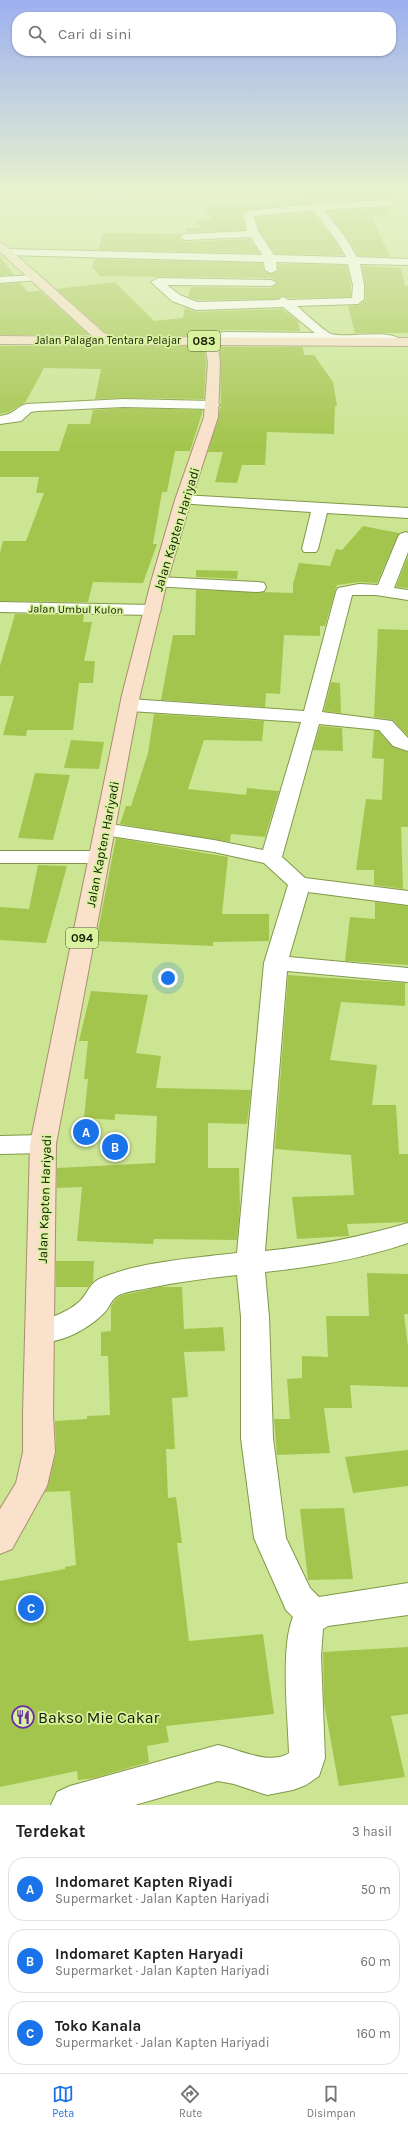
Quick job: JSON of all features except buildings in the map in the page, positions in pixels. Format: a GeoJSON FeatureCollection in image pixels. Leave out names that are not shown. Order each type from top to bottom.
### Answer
{"type":"FeatureCollection","features":[{"type":"Feature","properties":{"kind":"main road"},"geometry":{"type":"LineString","coordinates":[[34,278],[100,336],[113,339]]}},
{"type":"Feature","properties":{"kind":"main road","name":"Jalan Palagan Tentara Pelajar"},"geometry":{"type":"LineString","coordinates":[[0,340],[218,339],[403,342]]}},
{"type":"Feature","properties":{"kind":"main road","name":"Jalan Kapten Hariyadi"},"geometry":{"type":"LineString","coordinates":[[0,1539],[31,1486],[40,1452],[38,1414],[43,1144],[61,1045],[130,705],[159,582],[183,500],[211,418],[213,405],[214,363],[218,339]]}},
{"type":"Feature","properties":{"kind":"street"},"geometry":{"type":"LineString","coordinates":[[271,277],[274,296],[288,304],[326,337]]}},
{"type":"Feature","properties":{"kind":"street"},"geometry":{"type":"LineString","coordinates":[[271,283],[157,282],[176,298],[196,306],[288,304],[354,301],[358,299],[357,277]]}},
{"type":"Feature","properties":{"kind":"street"},"geometry":{"type":"LineString","coordinates":[[0,280],[34,278]]}},
{"type":"Feature","properties":{"kind":"street"},"geometry":{"type":"LineString","coordinates":[[218,339],[326,337],[384,338],[403,342]]}},
{"type":"Feature","properties":{"kind":"street"},"geometry":{"type":"LineString","coordinates":[[0,420],[16,418],[27,408],[37,406],[124,403],[213,405]]}},
{"type":"Feature","properties":{"kind":"street"},"geometry":{"type":"LineString","coordinates":[[183,500],[408,513]]}},
{"type":"Feature","properties":{"kind":"street"},"geometry":{"type":"LineString","coordinates":[[310,549],[320,508]]}},
{"type":"Feature","properties":{"kind":"street"},"geometry":{"type":"LineString","coordinates":[[384,591],[406,537]]}},
{"type":"Feature","properties":{"kind":"street"},"geometry":{"type":"LineString","coordinates":[[159,582],[258,587]]}},
{"type":"Feature","properties":{"kind":"street"},"geometry":{"type":"LineString","coordinates":[[271,858],[311,717],[344,592],[351,590],[384,591],[408,595]]}},
{"type":"Feature","properties":{"kind":"street","name":"Jalan Umbul Kulon"},"geometry":{"type":"LineString","coordinates":[[0,607],[152,610]]}},
{"type":"Feature","properties":{"kind":"street"},"geometry":{"type":"LineString","coordinates":[[130,705],[311,717],[388,725],[405,742]]}},
{"type":"Feature","properties":{"kind":"street"},"geometry":{"type":"LineString","coordinates":[[104,829],[214,846],[271,858],[299,884],[408,898]]}},
{"type":"Feature","properties":{"kind":"street"},"geometry":{"type":"LineString","coordinates":[[0,857],[99,856]]}},
{"type":"Feature","properties":{"kind":"street"},"geometry":{"type":"LineString","coordinates":[[299,884],[276,963],[250,1263],[255,1317],[257,1438],[270,1538],[298,1599],[314,1615]]}},
{"type":"Feature","properties":{"kind":"street"},"geometry":{"type":"LineString","coordinates":[[276,963],[408,975]]}},
{"type":"Feature","properties":{"kind":"street"},"geometry":{"type":"LineString","coordinates":[[0,1146],[43,1144]]}},
{"type":"Feature","properties":{"kind":"street"},"geometry":{"type":"LineString","coordinates":[[40,1332],[66,1326],[81,1317],[96,1303],[102,1292],[116,1285],[190,1270],[323,1254],[386,1241],[408,1233]]}},
{"type":"Feature","properties":{"kind":"street"},"geometry":{"type":"LineString","coordinates":[[70,1805],[218,1764],[234,1766],[267,1777],[299,1769],[306,1763],[307,1758],[305,1632],[309,1619],[323,1611],[408,1600]]}},
{"type":"Feature","properties":{"kind":"place","name":"Indomaret Kapten Riyadi"},"geometry":{"type":"Point","coordinates":[86,1132]}},
{"type":"Feature","properties":{"kind":"place","name":"Indomaret Kapten Haryadi"},"geometry":{"type":"Point","coordinates":[115,1147]}},
{"type":"Feature","properties":{"kind":"place","name":"Toko Kanala"},"geometry":{"type":"Point","coordinates":[31,1608]}},
{"type":"Feature","properties":{"kind":"place","name":"Bakso Mie Cakar"},"geometry":{"type":"Point","coordinates":[23,1717]}}]}
